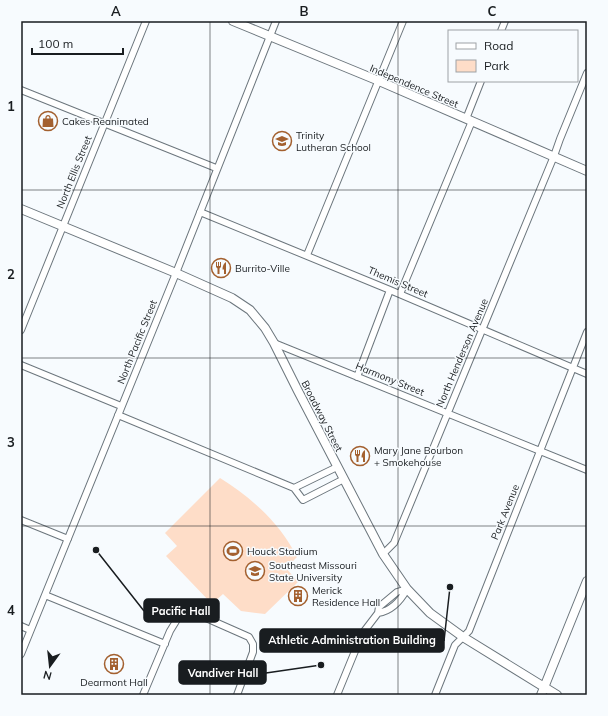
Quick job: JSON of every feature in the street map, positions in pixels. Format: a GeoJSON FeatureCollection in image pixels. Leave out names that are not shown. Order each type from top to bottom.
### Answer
{"type":"FeatureCollection","features":[{"type":"Feature","properties":{"kind":"main road","name":"Independence Street"},"geometry":{"type":"LineString","coordinates":[[232,21],[379,81],[587,171]]}},
{"type":"Feature","properties":{"kind":"main road","name":"Broadway Street"},"geometry":{"type":"LineString","coordinates":[[21,209],[176,273],[232,298],[250,310],[265,328],[274,343],[383,554],[407,589],[430,613],[463,637],[557,695]]}},
{"type":"Feature","properties":{"kind":"main road"},"geometry":{"type":"LineString","coordinates":[[540,695],[585,592],[587,581]]}},
{"type":"Feature","properties":{"kind":"street","name":"North Ellis Street"},"geometry":{"type":"LineString","coordinates":[[21,330],[146,21]]}},
{"type":"Feature","properties":{"kind":"street","name":"North Pacific Street"},"geometry":{"type":"LineString","coordinates":[[21,654],[176,273],[216,168],[276,21]]}},
{"type":"Feature","properties":{"kind":"street"},"geometry":{"type":"LineString","coordinates":[[308,256],[403,21]]}},
{"type":"Feature","properties":{"kind":"street","name":"North Henderson Avenue"},"geometry":{"type":"LineString","coordinates":[[383,554],[394,543],[587,73]]}},
{"type":"Feature","properties":{"kind":"street"},"geometry":{"type":"LineString","coordinates":[[400,294],[469,120],[481,82]]}},
{"type":"Feature","properties":{"kind":"street"},"geometry":{"type":"LineString","coordinates":[[21,90],[216,168]]}},
{"type":"Feature","properties":{"kind":"street","name":"Themis Street"},"geometry":{"type":"LineString","coordinates":[[200,212],[400,294],[587,374]]}},
{"type":"Feature","properties":{"kind":"street"},"geometry":{"type":"LineString","coordinates":[[357,377],[390,290]]}},
{"type":"Feature","properties":{"kind":"street","name":"Park Avenue"},"geometry":{"type":"LineString","coordinates":[[435,695],[455,645],[469,631],[587,332]]}},
{"type":"Feature","properties":{"kind":"street","name":"Harmony Street"},"geometry":{"type":"LineString","coordinates":[[274,343],[587,470]]}},
{"type":"Feature","properties":{"kind":"street"},"geometry":{"type":"LineString","coordinates":[[21,365],[121,406]]}},
{"type":"Feature","properties":{"kind":"street"},"geometry":{"type":"LineString","coordinates":[[118,415],[294,488],[302,500],[344,479]]}},
{"type":"Feature","properties":{"kind":"street"},"geometry":{"type":"LineString","coordinates":[[294,488],[337,467]]}},
{"type":"Feature","properties":{"kind":"street"},"geometry":{"type":"LineString","coordinates":[[21,520],[68,539]]}},
{"type":"Feature","properties":{"kind":"street"},"geometry":{"type":"LineString","coordinates":[[337,695],[362,634],[378,613],[385,612],[403,598],[407,589]]}},
{"type":"Feature","properties":{"kind":"street"},"geometry":{"type":"LineString","coordinates":[[45,595],[165,644]]}},
{"type":"Feature","properties":{"kind":"street"},"geometry":{"type":"LineString","coordinates":[[143,695],[170,631],[178,618],[189,613],[197,614],[249,637],[253,644],[253,652],[238,695]]}},
{"type":"Feature","properties":{"kind":"street"},"geometry":{"type":"LineString","coordinates":[[21,626],[30,630]]}},
{"type":"Feature","properties":{"kind":"green space","name":"Houck Stadium"},"geometry":{"type":"Polygon","coordinates":[[[220,478],[243,494],[264,512],[282,533],[297,557],[286,568],[298,582],[265,614],[241,611],[223,594],[212,604],[166,556],[177,546],[165,533],[220,478]]]}},
{"type":"Feature","properties":{"kind":"place","name":"Cakes Reanimated"},"geometry":{"type":"Point","coordinates":[48,121]}},
{"type":"Feature","properties":{"kind":"place","name":"Trinity Lutheran School"},"geometry":{"type":"Point","coordinates":[282,141]}},
{"type":"Feature","properties":{"kind":"place","name":"Burrito-Ville"},"geometry":{"type":"Point","coordinates":[221,268]}},
{"type":"Feature","properties":{"kind":"place","name":"Mary Jane Bourbon + Smokehouse"},"geometry":{"type":"Point","coordinates":[360,456]}},
{"type":"Feature","properties":{"kind":"place","name":"Pacific Hall"},"geometry":{"type":"Point","coordinates":[96,550]}},
{"type":"Feature","properties":{"kind":"place","name":"Houck Stadium"},"geometry":{"type":"Point","coordinates":[233,551]}},
{"type":"Feature","properties":{"kind":"place","name":"Southeast Missouri State University"},"geometry":{"type":"Point","coordinates":[255,571]}},
{"type":"Feature","properties":{"kind":"place","name":"Athletic Administration Building"},"geometry":{"type":"Point","coordinates":[450,587]}},
{"type":"Feature","properties":{"kind":"place","name":"Merick Residence Hall"},"geometry":{"type":"Point","coordinates":[298,596]}},
{"type":"Feature","properties":{"kind":"place","name":"Dearmont Hall"},"geometry":{"type":"Point","coordinates":[114,664]}},
{"type":"Feature","properties":{"kind":"place","name":"Vandiver Hall"},"geometry":{"type":"Point","coordinates":[321,665]}}]}
